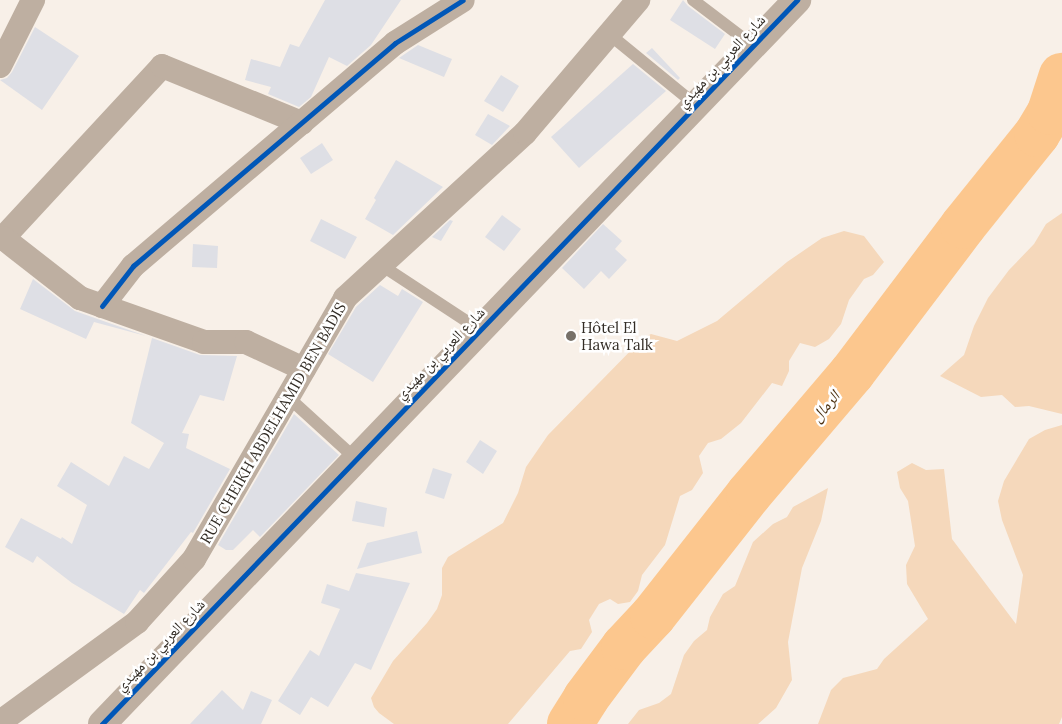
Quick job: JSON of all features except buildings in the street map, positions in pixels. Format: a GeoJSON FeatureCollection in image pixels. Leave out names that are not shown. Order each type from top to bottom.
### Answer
{"type":"FeatureCollection","features":[{"type":"Feature","properties":{"kind":"street"},"geometry":{"type":"LineString","coordinates":[[0,66],[32,0]]}},
{"type":"Feature","properties":{"kind":"street"},"geometry":{"type":"LineString","coordinates":[[102,306],[133,266],[395,43],[463,0]]}},
{"type":"Feature","properties":{"kind":"street","name":"RUE CHEIKH ABDELHAMID BEN BADIS"},"geometry":{"type":"LineString","coordinates":[[0,722],[137,622],[194,560],[345,298],[525,133],[638,0]]}},
{"type":"Feature","properties":{"kind":"street","name":"شارع العربي بن مهيدي"},"geometry":{"type":"LineString","coordinates":[[102,724],[797,0]]}},
{"type":"Feature","properties":{"kind":"street"},"geometry":{"type":"LineString","coordinates":[[302,123],[162,66],[2,238],[80,298],[204,342],[246,342],[304,369]]}},
{"type":"Feature","properties":{"kind":"lane"},"geometry":{"type":"LineString","coordinates":[[693,0],[752,45]]}},
{"type":"Feature","properties":{"kind":"lane"},"geometry":{"type":"LineString","coordinates":[[609,34],[697,106]]}},
{"type":"Feature","properties":{"kind":"lane"},"geometry":{"type":"LineString","coordinates":[[381,265],[480,330]]}},
{"type":"Feature","properties":{"kind":"lane"},"geometry":{"type":"LineString","coordinates":[[288,397],[356,459]]}},
{"type":"Feature","properties":{"kind":"shaded area"},"geometry":{"type":"Polygon","coordinates":[[[1062,213],[1062,414],[1029,406],[1015,407],[1002,395],[981,397],[940,376],[964,355],[974,326],[988,298],[1009,270],[1034,244],[1046,224],[1062,213]]]}},
{"type":"Feature","properties":{"kind":"shaded area"},"geometry":{"type":"Polygon","coordinates":[[[844,231],[864,236],[884,262],[873,275],[864,279],[849,300],[841,324],[829,339],[815,347],[800,343],[789,361],[789,371],[782,386],[772,383],[741,423],[721,439],[708,443],[699,456],[703,473],[692,490],[680,496],[665,545],[642,575],[638,591],[630,602],[618,604],[610,599],[599,604],[589,620],[592,632],[581,649],[570,651],[508,724],[394,724],[379,713],[374,707],[371,698],[393,661],[437,609],[442,595],[442,568],[448,557],[503,523],[518,493],[526,467],[548,435],[643,338],[651,334],[677,341],[717,321],[787,262],[822,238],[844,231]]]}},
{"type":"Feature","properties":{"kind":"shaded area"},"geometry":{"type":"Polygon","coordinates":[[[1062,425],[1062,717],[1059,724],[818,724],[831,690],[843,678],[877,669],[884,659],[928,619],[907,584],[906,565],[915,546],[908,501],[900,488],[897,472],[912,463],[926,470],[944,469],[952,539],[1016,624],[1023,575],[1002,520],[998,501],[1004,481],[1029,439],[1045,430],[1062,425]]]}},
{"type":"Feature","properties":{"kind":"shaded area"},"geometry":{"type":"Polygon","coordinates":[[[828,488],[821,521],[802,568],[788,642],[792,680],[776,708],[758,724],[628,724],[639,710],[659,703],[671,694],[684,655],[694,641],[707,630],[710,617],[723,594],[735,586],[753,542],[773,524],[787,517],[793,507],[828,488]]]}},
{"type":"Feature","properties":{"kind":"waterway","name":"الرمال"},"geometry":{"type":"LineString","coordinates":[[570,724],[586,698],[624,647],[653,616],[749,494],[852,373],[963,226],[1037,134],[1050,112],[1062,76]]}},
{"type":"Feature","properties":{"kind":"cycle path"},"geometry":{"type":"LineString","coordinates":[[102,306],[133,266],[395,43],[463,0]]}},
{"type":"Feature","properties":{"kind":"cycle path"},"geometry":{"type":"LineString","coordinates":[[102,724],[797,0]]}},
{"type":"Feature","properties":{"kind":"place","name":"Hôtel El Hawa Talk"},"geometry":{"type":"Point","coordinates":[571,336]}}]}
